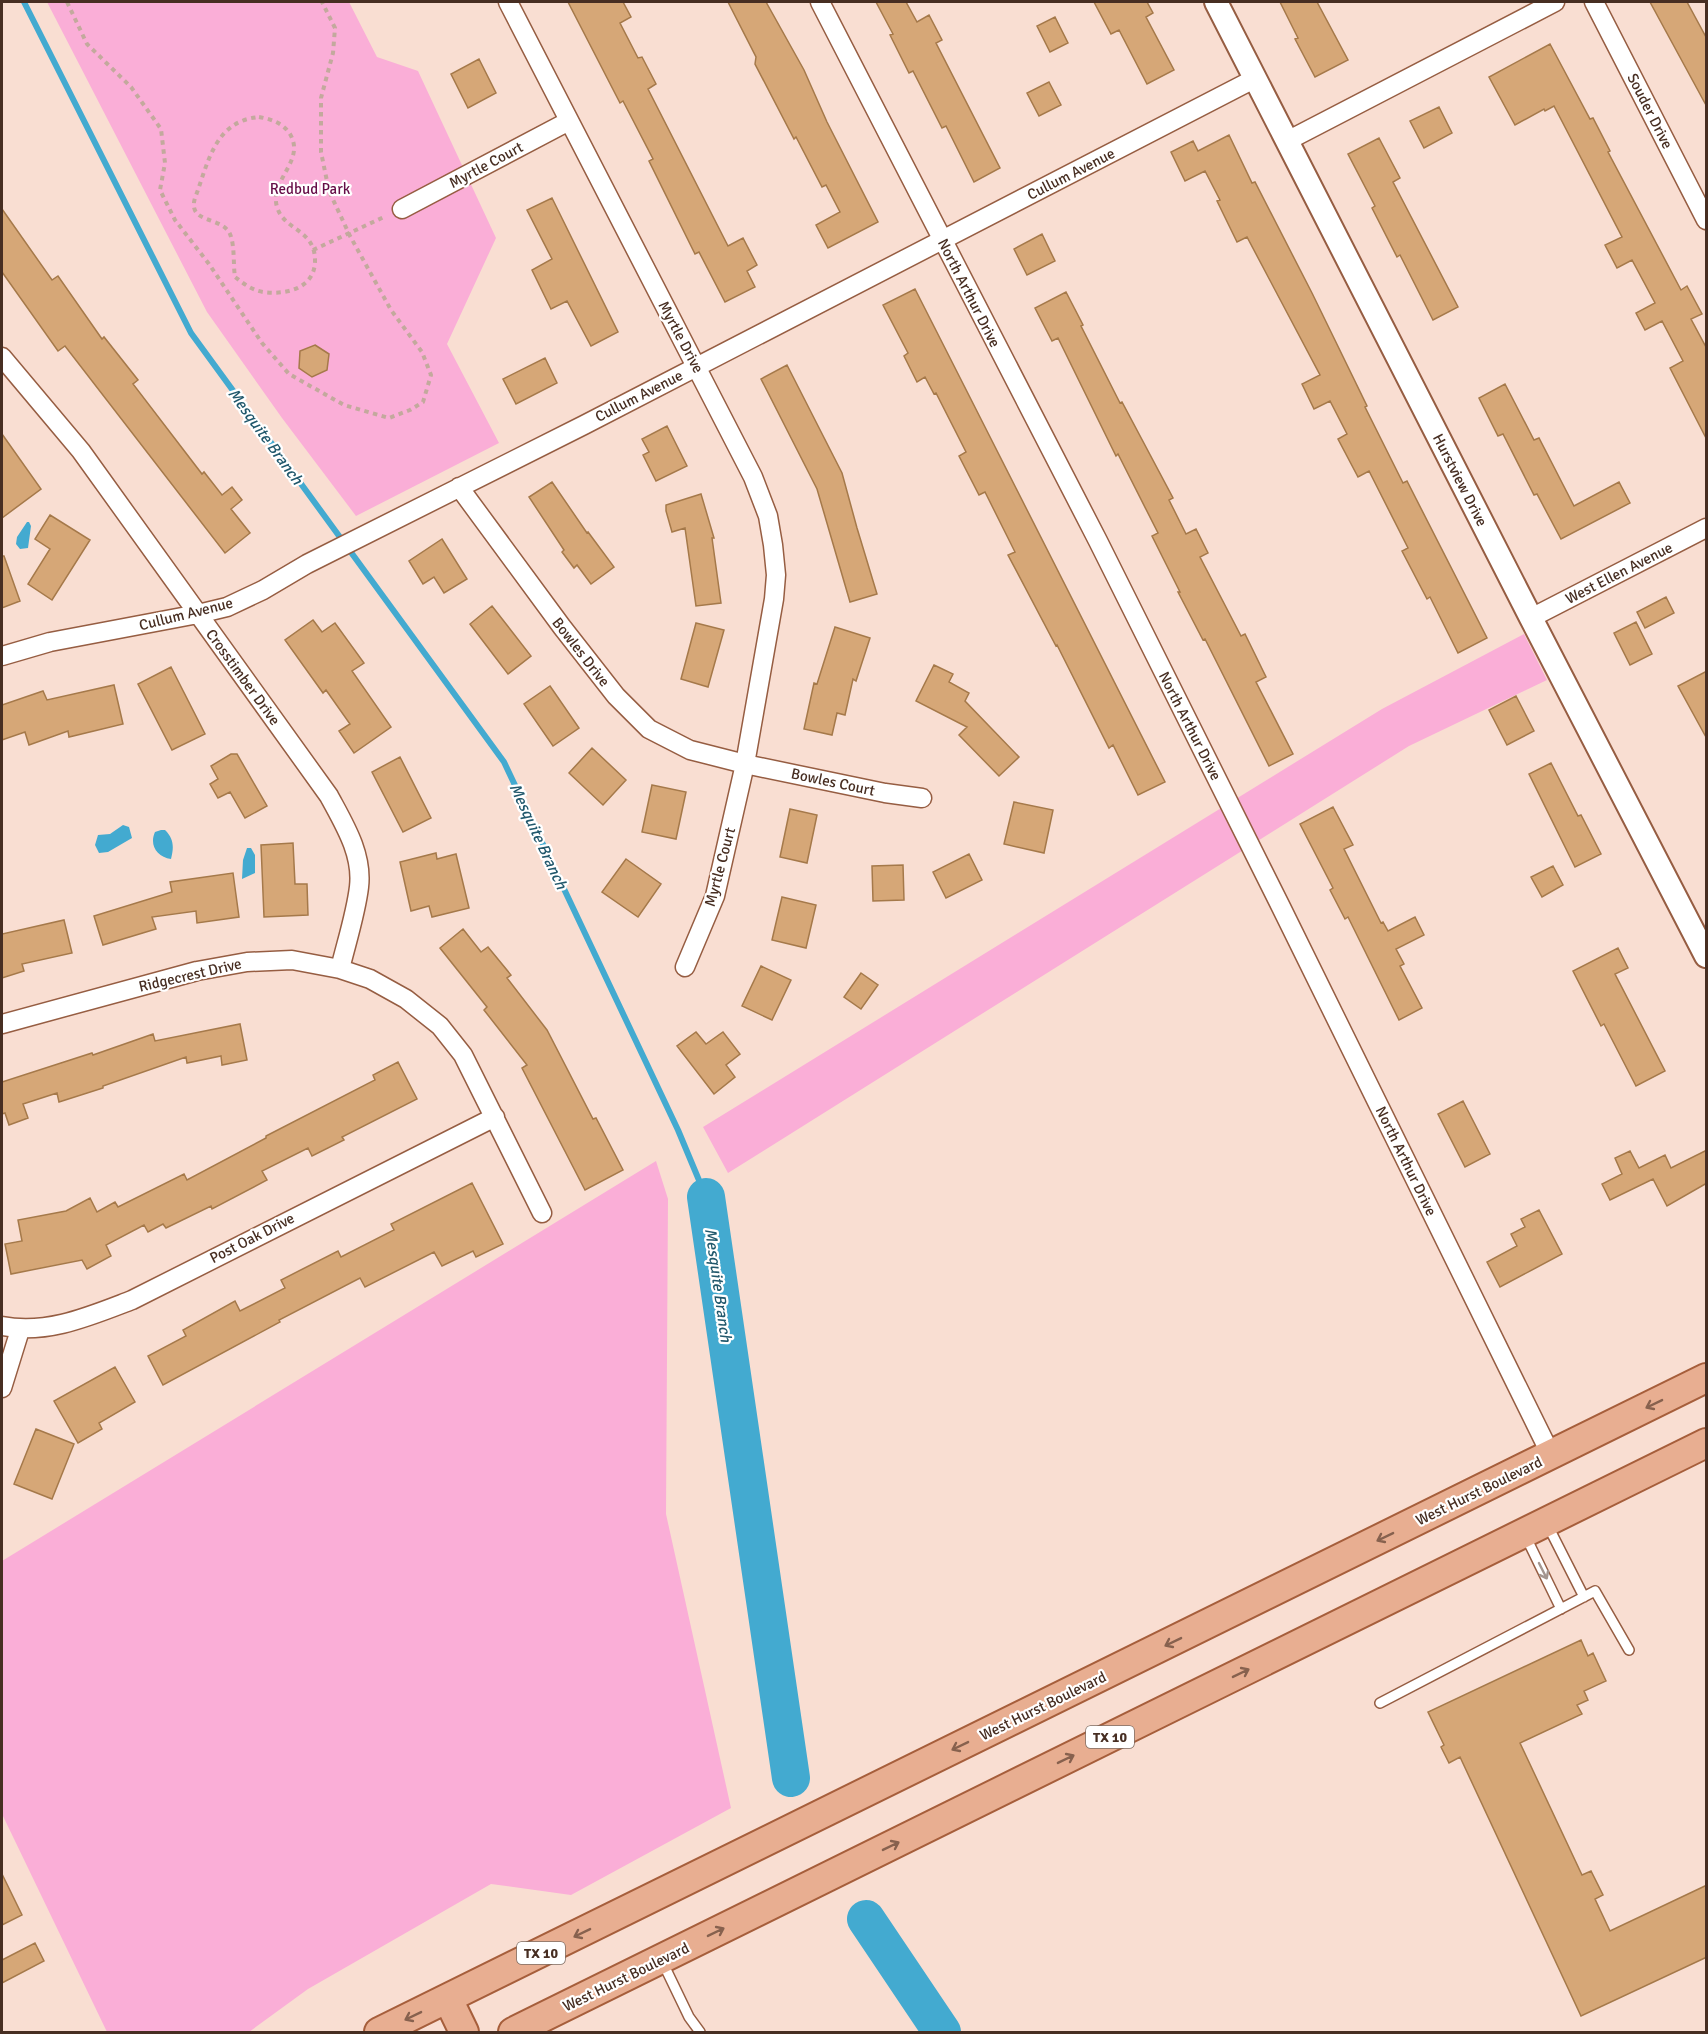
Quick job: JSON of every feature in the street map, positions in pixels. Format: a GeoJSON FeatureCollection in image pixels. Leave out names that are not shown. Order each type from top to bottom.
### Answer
{"type":"FeatureCollection","features":[{"type":"Feature","properties":{"kind":"main road","name":"West Hurst Boulevard"},"geometry":{"type":"LineString","coordinates":[[379,2032],[1707,1378]]}},
{"type":"Feature","properties":{"kind":"main road","name":"West Hurst Boulevard"},"geometry":{"type":"LineString","coordinates":[[513,2032],[1707,1443]]}},
{"type":"Feature","properties":{"kind":"main road"},"geometry":{"type":"LineString","coordinates":[[447,1999],[464,2032]]}},
{"type":"Feature","properties":{"kind":"street","name":"Myrtle Drive"},"geometry":{"type":"LineString","coordinates":[[508,2],[697,366],[753,477],[768,516],[776,575],[774,599],[745,764]]}},
{"type":"Feature","properties":{"kind":"street","name":"North Arthur Drive"},"geometry":{"type":"LineString","coordinates":[[820,2],[1098,541],[1551,1455]]}},
{"type":"Feature","properties":{"kind":"street","name":"Hurstview Drive"},"geometry":{"type":"LineString","coordinates":[[1216,2],[1531,618],[1707,956]]}},
{"type":"Feature","properties":{"kind":"street"},"geometry":{"type":"LineString","coordinates":[[1287,141],[1555,2]]}},
{"type":"Feature","properties":{"kind":"street","name":"Souder Drive"},"geometry":{"type":"LineString","coordinates":[[1594,2],[1707,220]]}},
{"type":"Feature","properties":{"kind":"street","name":"Cullum Avenue"},"geometry":{"type":"LineString","coordinates":[[2,656],[50,642],[227,607],[1256,78]]}},
{"type":"Feature","properties":{"kind":"street","name":"Myrtle Court"},"geometry":{"type":"LineString","coordinates":[[402,209],[569,121]]}},
{"type":"Feature","properties":{"kind":"street","name":"Crosstimber Drive"},"geometry":{"type":"LineString","coordinates":[[2,357],[81,451],[329,796],[348,831],[357,857],[360,886],[340,969]]}},
{"type":"Feature","properties":{"kind":"street","name":"Bowles Drive"},"geometry":{"type":"LineString","coordinates":[[459,487],[562,627],[624,705],[649,729],[690,750],[745,764]]}},
{"type":"Feature","properties":{"kind":"street","name":"West Ellen Avenue"},"geometry":{"type":"LineString","coordinates":[[1531,618],[1707,528]]}},
{"type":"Feature","properties":{"kind":"street","name":"Myrtle Court"},"geometry":{"type":"LineString","coordinates":[[685,967],[715,896],[745,764]]}},
{"type":"Feature","properties":{"kind":"street","name":"Bowles Court"},"geometry":{"type":"LineString","coordinates":[[745,764],[885,793],[922,798]]}},
{"type":"Feature","properties":{"kind":"street","name":"Ridgecrest Drive"},"geometry":{"type":"LineString","coordinates":[[2,1024],[197,970],[247,962],[292,960],[340,969],[370,979],[406,999],[440,1026],[463,1054],[542,1213]]}},
{"type":"Feature","properties":{"kind":"street","name":"Post Oak Drive"},"geometry":{"type":"LineString","coordinates":[[2,1326],[20,1330],[79,1321],[132,1300],[495,1118]]}},
{"type":"Feature","properties":{"kind":"street"},"geometry":{"type":"LineString","coordinates":[[2,1388],[20,1330]]}},
{"type":"Feature","properties":{"kind":"lane"},"geometry":{"type":"LineString","coordinates":[[1535,1528],[1584,1597]]}},
{"type":"Feature","properties":{"kind":"lane"},"geometry":{"type":"LineString","coordinates":[[1535,1528],[1561,1609]]}},
{"type":"Feature","properties":{"kind":"lane"},"geometry":{"type":"LineString","coordinates":[[1380,1703],[1595,1591],[1629,1650]]}},
{"type":"Feature","properties":{"kind":"lane"},"geometry":{"type":"LineString","coordinates":[[661,1959],[689,2017],[700,2032]]}},
{"type":"Feature","properties":{"kind":"path"},"geometry":{"type":"LineString","coordinates":[[67,2],[87,44],[130,87],[161,129],[165,163],[160,190],[175,220],[209,264],[262,343],[290,374],[344,405],[389,418],[410,411],[423,402],[431,375],[423,352],[391,310],[348,233],[329,191],[321,152],[321,98],[333,53],[335,28],[322,2]]}},
{"type":"Feature","properties":{"kind":"path"},"geometry":{"type":"LineString","coordinates":[[259,117],[270,119],[287,130],[292,137],[294,154],[277,188],[277,206],[280,215],[303,233],[313,250],[315,263],[312,274],[297,289],[287,292],[261,292],[235,277],[231,240],[225,227],[219,222],[203,219],[195,212],[194,203],[215,144],[237,122],[259,117]]}},
{"type":"Feature","properties":{"kind":"path"},"geometry":{"type":"LineString","coordinates":[[313,250],[402,209]]}},
{"type":"Feature","properties":{"kind":"green space","name":"Redbud Park"},"geometry":{"type":"Polygon","coordinates":[[[47,2],[349,2],[377,57],[418,71],[496,238],[447,344],[499,443],[356,516],[282,418],[207,312],[47,2]]]}},
{"type":"Feature","properties":{"kind":"green space"},"geometry":{"type":"Polygon","coordinates":[[[1524,634],[1547,680],[1409,746],[728,1173],[703,1127],[1382,709],[1524,634]]]}},
{"type":"Feature","properties":{"kind":"green space"},"geometry":{"type":"Polygon","coordinates":[[[656,1161],[668,1199],[666,1514],[731,1808],[571,1895],[491,1884],[308,1989],[249,2032],[107,2032],[2,1814],[2,1561],[656,1161]]]}},
{"type":"Feature","properties":{"kind":"water"},"geometry":{"type":"Polygon","coordinates":[[[27,522],[31,526],[28,548],[20,549],[16,544],[17,537],[27,522]]]}},
{"type":"Feature","properties":{"kind":"water"},"geometry":{"type":"Polygon","coordinates":[[[123,825],[129,827],[132,838],[108,852],[99,853],[95,845],[98,835],[110,834],[123,825]]]}},
{"type":"Feature","properties":{"kind":"water"},"geometry":{"type":"Polygon","coordinates":[[[165,830],[172,840],[171,859],[158,853],[154,846],[155,832],[165,830]]]}},
{"type":"Feature","properties":{"kind":"water"},"geometry":{"type":"Polygon","coordinates":[[[247,848],[251,848],[255,855],[255,873],[242,879],[243,860],[247,848]]]}},
{"type":"Feature","properties":{"kind":"building"},"geometry":{"type":"Polygon","coordinates":[[[568,2],[623,2],[631,17],[620,23],[638,58],[642,57],[656,84],[648,89],[728,246],[743,238],[757,265],[747,271],[755,287],[725,302],[699,252],[695,254],[649,161],[653,159],[623,101],[620,103],[568,2]]]}},
{"type":"Feature","properties":{"kind":"building"},"geometry":{"type":"Polygon","coordinates":[[[728,2],[766,2],[804,70],[827,122],[878,222],[828,248],[816,225],[840,212],[826,185],[822,187],[796,137],[794,139],[755,64],[756,57],[728,2]]]}},
{"type":"Feature","properties":{"kind":"building"},"geometry":{"type":"Polygon","coordinates":[[[876,2],[906,2],[917,22],[929,15],[942,40],[936,43],[1000,168],[974,182],[946,126],[942,128],[913,71],[909,73],[890,35],[893,34],[876,2]]]}},
{"type":"Feature","properties":{"kind":"building"},"geometry":{"type":"Polygon","coordinates":[[[1094,2],[1147,2],[1153,13],[1146,17],[1174,70],[1147,84],[1119,30],[1111,34],[1094,2]]]}},
{"type":"Feature","properties":{"kind":"building"},"geometry":{"type":"Polygon","coordinates":[[[1280,2],[1317,2],[1348,60],[1315,77],[1295,39],[1298,38],[1280,2]]]}},
{"type":"Feature","properties":{"kind":"building"},"geometry":{"type":"Polygon","coordinates":[[[1650,2],[1687,2],[1707,39],[1707,107],[1650,2]]]}},
{"type":"Feature","properties":{"kind":"building"},"geometry":{"type":"Polygon","coordinates":[[[1055,17],[1068,43],[1050,52],[1037,26],[1055,17]]]}},
{"type":"Feature","properties":{"kind":"building"},"geometry":{"type":"Polygon","coordinates":[[[1550,44],[1590,119],[1593,118],[1610,151],[1608,152],[1681,290],[1687,286],[1702,314],[1691,319],[1707,349],[1707,440],[1670,368],[1683,361],[1662,321],[1645,330],[1636,313],[1655,303],[1632,260],[1617,268],[1605,245],[1622,237],[1554,106],[1515,125],[1489,77],[1550,44]]]}},
{"type":"Feature","properties":{"kind":"building"},"geometry":{"type":"Polygon","coordinates":[[[479,59],[496,93],[468,108],[451,74],[479,59]]]}},
{"type":"Feature","properties":{"kind":"building"},"geometry":{"type":"Polygon","coordinates":[[[1049,82],[1061,105],[1039,116],[1027,93],[1049,82]]]}},
{"type":"Feature","properties":{"kind":"building"},"geometry":{"type":"Polygon","coordinates":[[[1439,107],[1452,133],[1424,148],[1410,121],[1439,107]]]}},
{"type":"Feature","properties":{"kind":"building"},"geometry":{"type":"Polygon","coordinates":[[[1229,135],[1252,183],[1255,182],[1312,293],[1403,483],[1407,481],[1487,638],[1458,653],[1430,597],[1427,599],[1402,551],[1408,548],[1369,471],[1358,477],[1338,439],[1347,434],[1330,401],[1314,409],[1302,384],[1320,375],[1247,237],[1237,242],[1205,171],[1185,181],[1171,152],[1193,141],[1198,151],[1229,135]]]}},
{"type":"Feature","properties":{"kind":"building"},"geometry":{"type":"Polygon","coordinates":[[[1379,138],[1400,178],[1393,182],[1458,307],[1433,320],[1400,255],[1397,257],[1372,208],[1375,206],[1348,154],[1379,138]]]}},
{"type":"Feature","properties":{"kind":"building"},"geometry":{"type":"Polygon","coordinates":[[[552,198],[618,332],[591,346],[567,301],[551,309],[532,270],[552,259],[527,210],[552,198]]]}},
{"type":"Feature","properties":{"kind":"building"},"geometry":{"type":"Polygon","coordinates":[[[2,209],[52,280],[58,276],[102,339],[104,337],[138,380],[133,384],[202,474],[204,472],[222,495],[232,487],[242,500],[231,509],[250,533],[225,553],[65,346],[58,351],[2,272],[2,209]]]}},
{"type":"Feature","properties":{"kind":"building"},"geometry":{"type":"Polygon","coordinates":[[[1042,234],[1055,261],[1027,275],[1014,249],[1042,234]]]}},
{"type":"Feature","properties":{"kind":"building"},"geometry":{"type":"Polygon","coordinates":[[[915,289],[1165,782],[1138,795],[1113,745],[1109,748],[1008,555],[1015,552],[985,492],[979,495],[959,456],[966,452],[936,393],[934,394],[925,377],[917,382],[904,356],[908,353],[883,305],[915,289]]]}},
{"type":"Feature","properties":{"kind":"building"},"geometry":{"type":"Polygon","coordinates":[[[1066,292],[1120,403],[1122,402],[1173,498],[1169,500],[1186,534],[1196,529],[1208,553],[1200,557],[1241,636],[1245,634],[1266,677],[1256,682],[1293,754],[1269,766],[1205,639],[1203,640],[1178,592],[1180,592],[1152,536],[1158,533],[1118,454],[1116,456],[1058,338],[1052,341],[1035,308],[1066,292]]]}},
{"type":"Feature","properties":{"kind":"building"},"geometry":{"type":"Polygon","coordinates":[[[315,345],[329,354],[327,370],[312,377],[299,368],[300,351],[315,345]]]}},
{"type":"Feature","properties":{"kind":"building"},"geometry":{"type":"Polygon","coordinates":[[[545,358],[557,383],[516,404],[503,379],[545,358]]]}},
{"type":"Feature","properties":{"kind":"building"},"geometry":{"type":"Polygon","coordinates":[[[787,365],[842,473],[877,594],[850,602],[817,489],[761,379],[787,365]]]}},
{"type":"Feature","properties":{"kind":"building"},"geometry":{"type":"Polygon","coordinates":[[[1505,384],[1534,440],[1539,438],[1574,506],[1619,482],[1630,503],[1561,539],[1537,494],[1534,495],[1503,434],[1498,436],[1479,398],[1505,384]]]}},
{"type":"Feature","properties":{"kind":"building"},"geometry":{"type":"Polygon","coordinates":[[[667,426],[687,466],[656,481],[643,455],[649,452],[642,439],[667,426]]]}},
{"type":"Feature","properties":{"kind":"building"},"geometry":{"type":"Polygon","coordinates":[[[2,434],[41,489],[2,518],[2,434]]]}},
{"type":"Feature","properties":{"kind":"building"},"geometry":{"type":"Polygon","coordinates":[[[552,482],[614,567],[591,584],[577,565],[574,568],[562,552],[564,550],[529,497],[552,482]]]}},
{"type":"Feature","properties":{"kind":"building"},"geometry":{"type":"Polygon","coordinates":[[[701,494],[714,538],[712,538],[721,603],[696,606],[685,528],[672,532],[666,505],[701,494]]]}},
{"type":"Feature","properties":{"kind":"building"},"geometry":{"type":"Polygon","coordinates":[[[50,515],[90,540],[52,600],[28,584],[50,549],[35,539],[50,515]]]}},
{"type":"Feature","properties":{"kind":"building"},"geometry":{"type":"Polygon","coordinates":[[[442,539],[467,579],[444,593],[434,577],[423,584],[409,561],[442,539]]]}},
{"type":"Feature","properties":{"kind":"building"},"geometry":{"type":"Polygon","coordinates":[[[2,556],[4,556],[20,601],[2,608],[2,556]]]}},
{"type":"Feature","properties":{"kind":"building"},"geometry":{"type":"Polygon","coordinates":[[[1666,597],[1674,613],[1645,628],[1637,612],[1666,597]]]}},
{"type":"Feature","properties":{"kind":"building"},"geometry":{"type":"Polygon","coordinates":[[[492,606],[531,656],[508,674],[470,624],[492,606]]]}},
{"type":"Feature","properties":{"kind":"building"},"geometry":{"type":"Polygon","coordinates":[[[313,620],[322,632],[335,623],[364,663],[352,671],[391,727],[354,753],[339,731],[350,724],[326,690],[323,693],[285,640],[313,620]]]}},
{"type":"Feature","properties":{"kind":"building"},"geometry":{"type":"Polygon","coordinates":[[[1636,622],[1652,654],[1630,665],[1614,633],[1636,622]]]}},
{"type":"Feature","properties":{"kind":"building"},"geometry":{"type":"Polygon","coordinates":[[[696,623],[724,630],[708,687],[681,679],[696,623]]]}},
{"type":"Feature","properties":{"kind":"building"},"geometry":{"type":"Polygon","coordinates":[[[835,627],[870,638],[856,681],[853,679],[845,715],[837,713],[832,735],[804,729],[814,683],[817,684],[835,627]]]}},
{"type":"Feature","properties":{"kind":"building"},"geometry":{"type":"Polygon","coordinates":[[[934,665],[953,674],[949,682],[969,693],[965,701],[1019,757],[999,776],[959,735],[967,727],[916,701],[934,665]]]}},
{"type":"Feature","properties":{"kind":"building"},"geometry":{"type":"Polygon","coordinates":[[[171,667],[205,734],[172,750],[138,684],[171,667]]]}},
{"type":"Feature","properties":{"kind":"building"},"geometry":{"type":"Polygon","coordinates":[[[1707,671],[1707,739],[1678,686],[1707,671]]]}},
{"type":"Feature","properties":{"kind":"building"},"geometry":{"type":"Polygon","coordinates":[[[114,685],[123,724],[69,737],[68,731],[29,745],[25,732],[2,740],[2,705],[43,691],[47,700],[114,685]]]}},
{"type":"Feature","properties":{"kind":"building"},"geometry":{"type":"Polygon","coordinates":[[[550,686],[579,728],[553,746],[524,704],[550,686]]]}},
{"type":"Feature","properties":{"kind":"building"},"geometry":{"type":"Polygon","coordinates":[[[1516,696],[1534,731],[1507,745],[1489,710],[1516,696]]]}},
{"type":"Feature","properties":{"kind":"building"},"geometry":{"type":"Polygon","coordinates":[[[592,748],[626,780],[603,805],[569,773],[592,748]]]}},
{"type":"Feature","properties":{"kind":"building"},"geometry":{"type":"Polygon","coordinates":[[[231,754],[237,754],[267,806],[245,818],[230,792],[218,798],[210,784],[218,779],[211,766],[231,754]]]}},
{"type":"Feature","properties":{"kind":"building"},"geometry":{"type":"Polygon","coordinates":[[[400,757],[431,818],[403,832],[372,772],[400,757]]]}},
{"type":"Feature","properties":{"kind":"building"},"geometry":{"type":"Polygon","coordinates":[[[1551,763],[1578,816],[1581,815],[1601,854],[1575,867],[1529,774],[1551,763]]]}},
{"type":"Feature","properties":{"kind":"building"},"geometry":{"type":"Polygon","coordinates":[[[652,785],[686,792],[676,839],[642,832],[652,785]]]}},
{"type":"Feature","properties":{"kind":"building"},"geometry":{"type":"Polygon","coordinates":[[[1014,802],[1053,810],[1044,853],[1004,844],[1014,802]]]}},
{"type":"Feature","properties":{"kind":"building"},"geometry":{"type":"Polygon","coordinates":[[[1333,807],[1353,845],[1344,849],[1381,923],[1383,922],[1388,931],[1415,917],[1424,935],[1396,949],[1404,964],[1400,966],[1422,1008],[1399,1020],[1348,917],[1345,919],[1330,890],[1333,888],[1300,824],[1333,807]]]}},
{"type":"Feature","properties":{"kind":"building"},"geometry":{"type":"Polygon","coordinates":[[[790,809],[817,815],[807,863],[780,857],[790,809]]]}},
{"type":"Feature","properties":{"kind":"building"},"geometry":{"type":"Polygon","coordinates":[[[293,843],[295,884],[307,884],[308,915],[264,917],[261,845],[293,843]]]}},
{"type":"Feature","properties":{"kind":"building"},"geometry":{"type":"Polygon","coordinates":[[[436,853],[437,859],[456,854],[469,908],[432,917],[429,906],[411,911],[400,862],[436,853]]]}},
{"type":"Feature","properties":{"kind":"building"},"geometry":{"type":"Polygon","coordinates":[[[969,854],[982,880],[946,898],[933,872],[969,854]]]}},
{"type":"Feature","properties":{"kind":"building"},"geometry":{"type":"Polygon","coordinates":[[[626,859],[661,884],[638,917],[602,892],[626,859]]]}},
{"type":"Feature","properties":{"kind":"building"},"geometry":{"type":"Polygon","coordinates":[[[903,865],[904,900],[873,901],[872,866],[903,865]]]}},
{"type":"Feature","properties":{"kind":"building"},"geometry":{"type":"Polygon","coordinates":[[[1553,866],[1563,885],[1542,897],[1531,877],[1553,866]]]}},
{"type":"Feature","properties":{"kind":"building"},"geometry":{"type":"Polygon","coordinates":[[[233,873],[239,917],[197,923],[196,911],[152,917],[156,929],[103,945],[94,916],[172,892],[170,882],[233,873]]]}},
{"type":"Feature","properties":{"kind":"building"},"geometry":{"type":"Polygon","coordinates":[[[782,897],[816,905],[806,948],[772,940],[782,897]]]}},
{"type":"Feature","properties":{"kind":"building"},"geometry":{"type":"Polygon","coordinates":[[[64,920],[72,953],[22,964],[24,971],[2,978],[2,934],[64,920]]]}},
{"type":"Feature","properties":{"kind":"building"},"geometry":{"type":"Polygon","coordinates":[[[463,929],[481,952],[488,947],[511,975],[507,978],[547,1030],[593,1119],[596,1118],[623,1170],[585,1190],[522,1068],[527,1065],[484,1010],[487,1007],[440,948],[463,929]]]}},
{"type":"Feature","properties":{"kind":"building"},"geometry":{"type":"Polygon","coordinates":[[[1618,948],[1628,968],[1615,974],[1665,1071],[1636,1086],[1604,1024],[1601,1026],[1573,971],[1618,948]]]}},
{"type":"Feature","properties":{"kind":"building"},"geometry":{"type":"Polygon","coordinates":[[[761,966],[791,980],[772,1020],[742,1006],[761,966]]]}},
{"type":"Feature","properties":{"kind":"building"},"geometry":{"type":"Polygon","coordinates":[[[861,973],[878,985],[861,1009],[844,997],[861,973]]]}},
{"type":"Feature","properties":{"kind":"building"},"geometry":{"type":"Polygon","coordinates":[[[240,1024],[247,1060],[222,1065],[221,1056],[187,1063],[186,1057],[59,1102],[57,1093],[23,1104],[28,1118],[9,1125],[5,1113],[2,1114],[2,1082],[92,1053],[93,1055],[153,1034],[155,1041],[240,1024]]]}},
{"type":"Feature","properties":{"kind":"building"},"geometry":{"type":"Polygon","coordinates":[[[696,1032],[706,1044],[723,1032],[740,1054],[726,1065],[735,1077],[714,1094],[677,1046],[696,1032]]]}},
{"type":"Feature","properties":{"kind":"building"},"geometry":{"type":"Polygon","coordinates":[[[398,1062],[417,1099],[342,1137],[344,1140],[312,1156],[308,1148],[262,1171],[267,1180],[212,1209],[211,1206],[166,1228],[163,1224],[148,1232],[144,1225],[106,1245],[111,1256],[87,1269],[82,1260],[11,1274],[5,1244],[22,1241],[18,1220],[66,1211],[90,1198],[97,1212],[115,1202],[118,1207],[184,1174],[187,1180],[375,1080],[373,1075],[398,1062]]]}},
{"type":"Feature","properties":{"kind":"building"},"geometry":{"type":"Polygon","coordinates":[[[1463,1101],[1490,1154],[1465,1167],[1438,1114],[1463,1101]]]}},
{"type":"Feature","properties":{"kind":"building"},"geometry":{"type":"Polygon","coordinates":[[[1707,1150],[1707,1183],[1667,1206],[1653,1179],[1610,1200],[1602,1184],[1622,1174],[1615,1158],[1630,1151],[1639,1168],[1665,1155],[1671,1168],[1707,1150]]]}},
{"type":"Feature","properties":{"kind":"building"},"geometry":{"type":"Polygon","coordinates":[[[472,1183],[503,1244],[476,1257],[473,1251],[442,1266],[434,1252],[365,1287],[360,1278],[163,1385],[148,1356],[186,1336],[183,1330],[235,1301],[240,1311],[285,1288],[281,1280],[338,1251],[341,1257],[394,1230],[391,1224],[472,1183]]]}},
{"type":"Feature","properties":{"kind":"building"},"geometry":{"type":"Polygon","coordinates":[[[1539,1210],[1562,1254],[1500,1287],[1487,1262],[1517,1246],[1511,1234],[1525,1227],[1521,1219],[1539,1210]]]}},
{"type":"Feature","properties":{"kind":"building"},"geometry":{"type":"Polygon","coordinates":[[[115,1367],[135,1402],[99,1423],[102,1429],[78,1443],[54,1401],[115,1367]]]}},
{"type":"Feature","properties":{"kind":"building"},"geometry":{"type":"Polygon","coordinates":[[[36,1429],[74,1444],[52,1499],[14,1484],[36,1429]]]}},
{"type":"Feature","properties":{"kind":"building"},"geometry":{"type":"Polygon","coordinates":[[[1581,1640],[1588,1656],[1593,1653],[1606,1681],[1584,1691],[1588,1700],[1577,1705],[1582,1714],[1520,1743],[1582,1875],[1591,1871],[1603,1895],[1595,1899],[1610,1931],[1707,1885],[1707,1957],[1581,2016],[1460,1757],[1449,1763],[1441,1747],[1444,1745],[1428,1712],[1581,1640]]]}},
{"type":"Feature","properties":{"kind":"building"},"geometry":{"type":"Polygon","coordinates":[[[2,1874],[22,1915],[2,1925],[2,1874]]]}},
{"type":"Feature","properties":{"kind":"building"},"geometry":{"type":"Polygon","coordinates":[[[35,1943],[44,1961],[2,1983],[2,1960],[35,1943]]]}},
{"type":"Feature","properties":{"kind":"waterway","name":"Mesquite Branch"},"geometry":{"type":"LineString","coordinates":[[24,2],[191,333],[504,762],[678,1130],[706,1197]]}},
{"type":"Feature","properties":{"kind":"waterway","name":"Mesquite Branch"},"geometry":{"type":"LineString","coordinates":[[706,1197],[791,1778]]}},
{"type":"Feature","properties":{"kind":"waterway","name":"Mesquite Branch"},"geometry":{"type":"LineString","coordinates":[[866,1919],[942,2032]]}}]}
